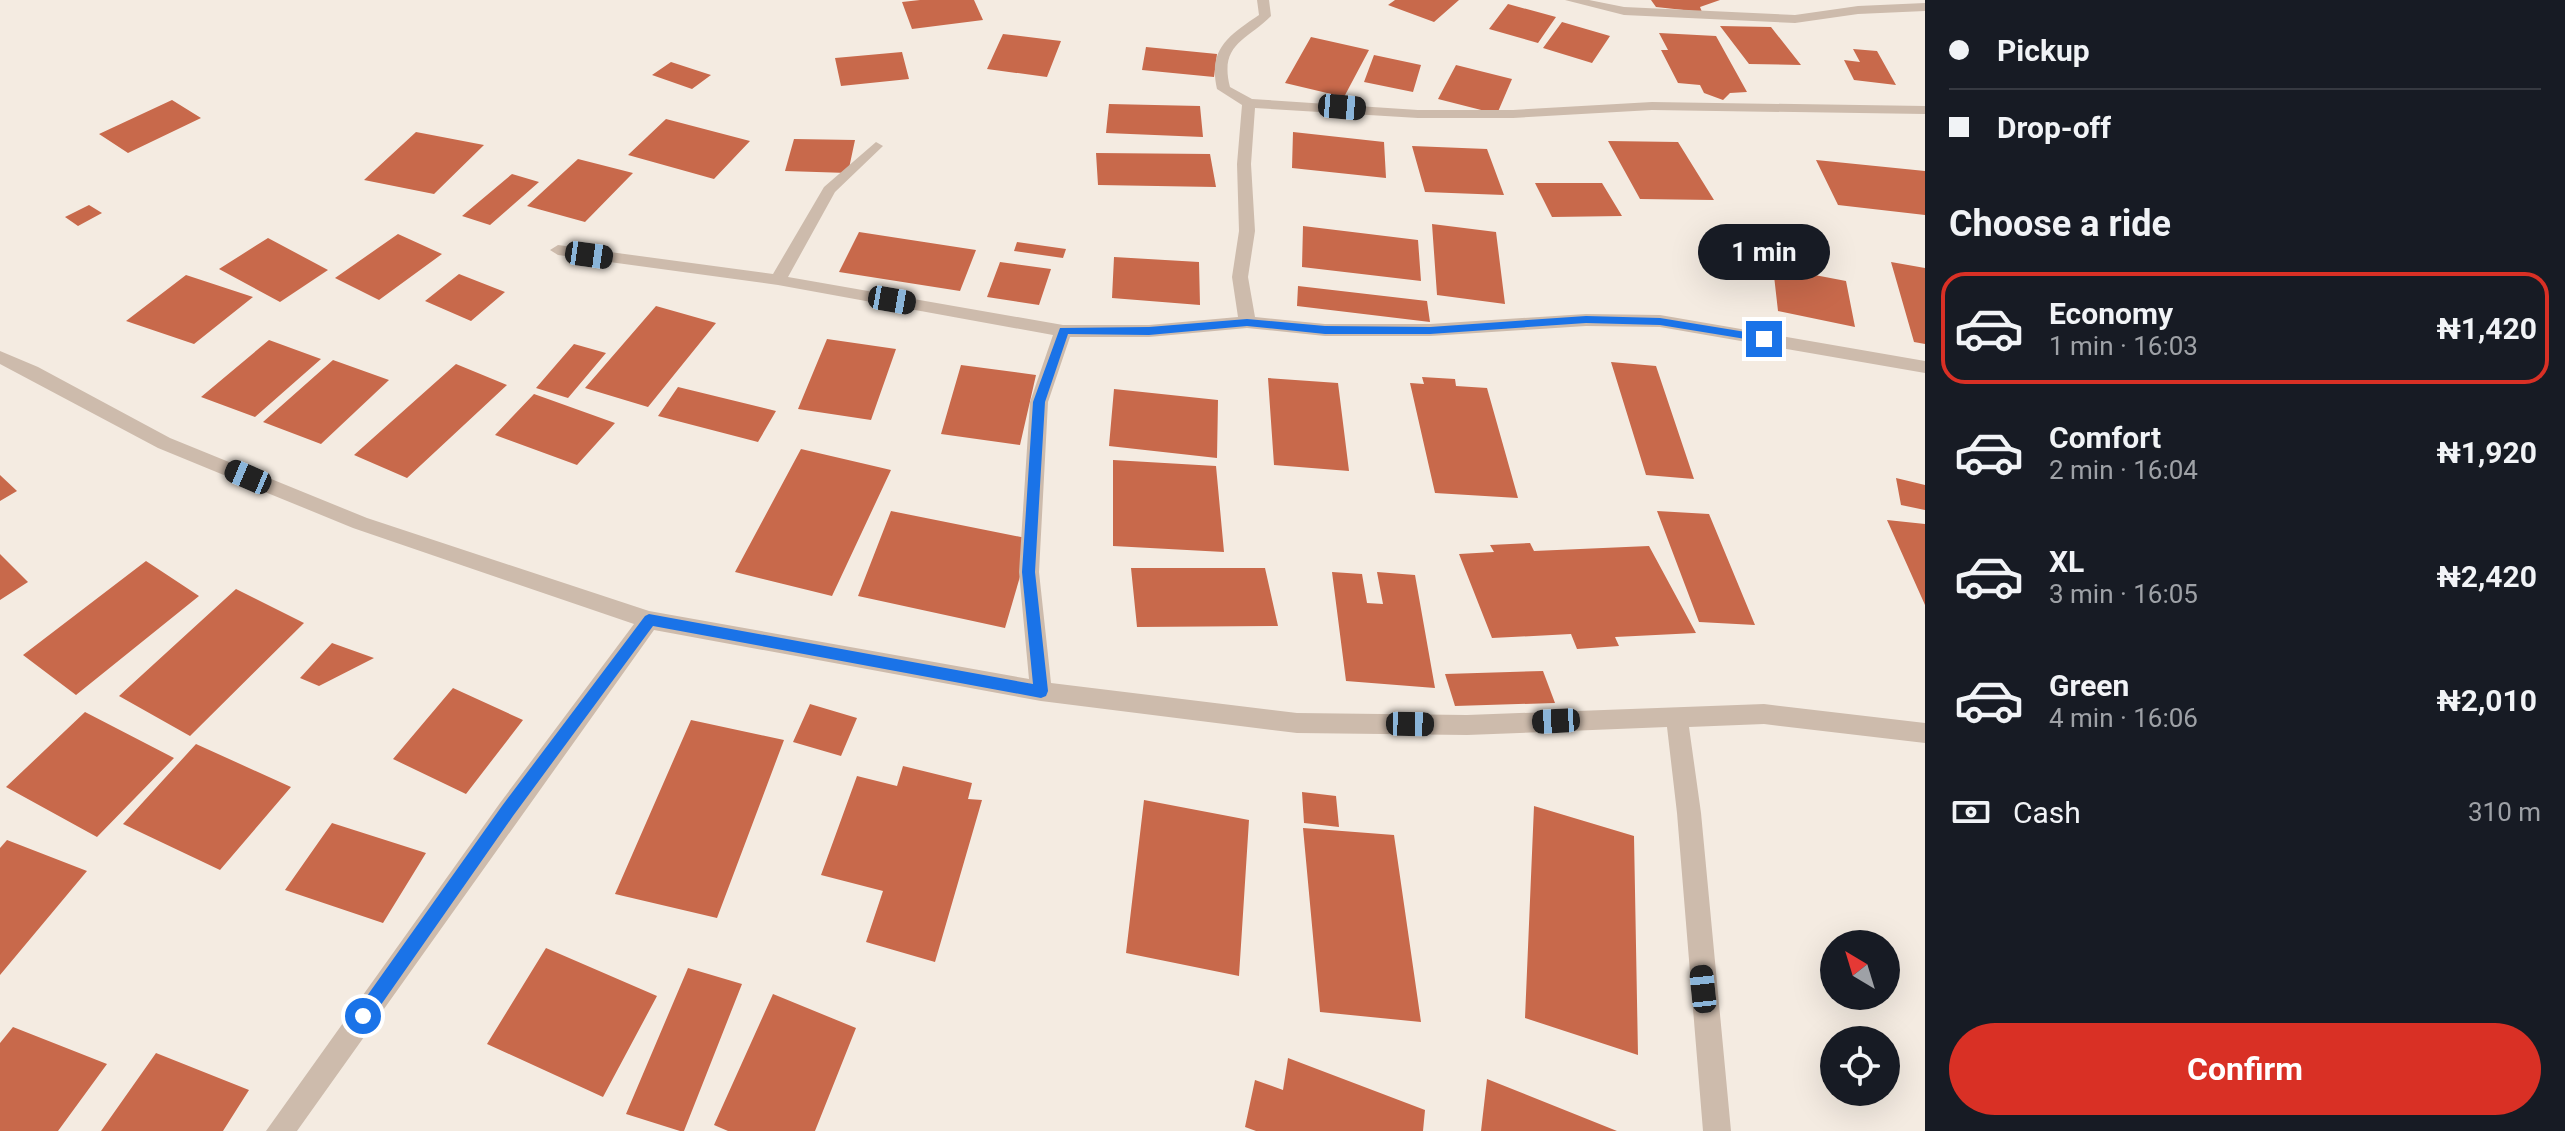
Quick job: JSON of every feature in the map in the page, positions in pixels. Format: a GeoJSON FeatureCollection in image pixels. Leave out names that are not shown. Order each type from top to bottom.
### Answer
{"type":"FeatureCollection","features":[{"type":"Feature","properties":{"kind":"street"},"geometry":{"type":"LineString","coordinates":[[1263,0],[1265,16],[1228,43],[1219,74],[1224,89],[1249,103],[1434,114],[1513,114],[1652,106],[1925,110]]}},
{"type":"Feature","properties":{"kind":"street"},"geometry":{"type":"LineString","coordinates":[[1571,0],[1624,11],[1795,19],[1858,10],[1925,7]]}},
{"type":"Feature","properties":{"kind":"street"},"geometry":{"type":"LineString","coordinates":[[1247,322],[1240,277],[1247,231],[1244,164],[1249,103]]}},
{"type":"Feature","properties":{"kind":"street"},"geometry":{"type":"LineString","coordinates":[[778,280],[829,190],[876,146]]}},
{"type":"Feature","properties":{"kind":"street"},"geometry":{"type":"LineString","coordinates":[[558,250],[778,280],[1063,331],[1149,331],[1247,322],[1325,330],[1430,330],[1586,320],[1660,321],[1925,367]]}},
{"type":"Feature","properties":{"kind":"street"},"geometry":{"type":"LineString","coordinates":[[1041,691],[1029,572],[1039,402],[1063,331]]}},
{"type":"Feature","properties":{"kind":"street"},"geometry":{"type":"LineString","coordinates":[[0,357],[32,371],[164,443],[346,518],[649,620],[1041,691],[1297,723],[1467,725],[1764,714],[1925,733]]}},
{"type":"Feature","properties":{"kind":"street"},"geometry":{"type":"LineString","coordinates":[[280,1131],[508,811],[649,620]]}},
{"type":"Feature","properties":{"kind":"street"},"geometry":{"type":"LineString","coordinates":[[1676,715],[1689,813],[1717,1131]]}},
{"type":"Feature","properties":{"kind":"building"},"geometry":{"type":"Polygon","coordinates":[[[974,0],[983,20],[912,29],[902,2],[974,0]]]}},
{"type":"Feature","properties":{"kind":"building"},"geometry":{"type":"Polygon","coordinates":[[[1395,0],[1459,0],[1434,22],[1388,5],[1395,0]]]}},
{"type":"Feature","properties":{"kind":"building"},"geometry":{"type":"Polygon","coordinates":[[[1651,0],[1720,0],[1700,7],[1702,12],[1656,7],[1651,0]]]}},
{"type":"Feature","properties":{"kind":"building"},"geometry":{"type":"Polygon","coordinates":[[[1508,4],[1556,17],[1538,43],[1489,29],[1508,4]]]}},
{"type":"Feature","properties":{"kind":"building"},"geometry":{"type":"Polygon","coordinates":[[[1562,22],[1610,36],[1592,63],[1543,48],[1562,22]]]}},
{"type":"Feature","properties":{"kind":"building"},"geometry":{"type":"Polygon","coordinates":[[[1720,26],[1771,27],[1801,65],[1749,64],[1720,26]]]}},
{"type":"Feature","properties":{"kind":"building"},"geometry":{"type":"Polygon","coordinates":[[[1659,33],[1716,36],[1747,92],[1730,93],[1723,100],[1704,93],[1700,85],[1678,83],[1661,50],[1668,50],[1659,33]]]}},
{"type":"Feature","properties":{"kind":"building"},"geometry":{"type":"Polygon","coordinates":[[[1003,34],[1061,41],[1047,77],[987,69],[1003,34]]]}},
{"type":"Feature","properties":{"kind":"building"},"geometry":{"type":"Polygon","coordinates":[[[1311,37],[1369,50],[1344,97],[1285,83],[1311,37]]]}},
{"type":"Feature","properties":{"kind":"building"},"geometry":{"type":"Polygon","coordinates":[[[1146,47],[1217,54],[1214,77],[1142,70],[1146,47]]]}},
{"type":"Feature","properties":{"kind":"building"},"geometry":{"type":"Polygon","coordinates":[[[1853,49],[1877,51],[1896,85],[1854,80],[1844,60],[1860,62],[1853,49]]]}},
{"type":"Feature","properties":{"kind":"building"},"geometry":{"type":"Polygon","coordinates":[[[902,52],[909,79],[841,86],[835,58],[902,52]]]}},
{"type":"Feature","properties":{"kind":"building"},"geometry":{"type":"Polygon","coordinates":[[[1374,55],[1421,65],[1413,92],[1364,82],[1374,55]]]}},
{"type":"Feature","properties":{"kind":"building"},"geometry":{"type":"Polygon","coordinates":[[[671,62],[711,75],[692,89],[652,75],[671,62]]]}},
{"type":"Feature","properties":{"kind":"building"},"geometry":{"type":"Polygon","coordinates":[[[1456,65],[1512,79],[1497,114],[1438,99],[1456,65]]]}},
{"type":"Feature","properties":{"kind":"building"},"geometry":{"type":"Polygon","coordinates":[[[172,100],[201,118],[128,153],[99,134],[172,100]]]}},
{"type":"Feature","properties":{"kind":"building"},"geometry":{"type":"Polygon","coordinates":[[[1109,104],[1200,106],[1203,137],[1106,133],[1109,104]]]}},
{"type":"Feature","properties":{"kind":"building"},"geometry":{"type":"Polygon","coordinates":[[[666,119],[750,141],[714,179],[628,155],[666,119]]]}},
{"type":"Feature","properties":{"kind":"building"},"geometry":{"type":"Polygon","coordinates":[[[416,132],[484,145],[434,194],[364,180],[416,132]]]}},
{"type":"Feature","properties":{"kind":"building"},"geometry":{"type":"Polygon","coordinates":[[[1293,132],[1384,142],[1386,178],[1292,168],[1293,132]]]}},
{"type":"Feature","properties":{"kind":"building"},"geometry":{"type":"Polygon","coordinates":[[[794,139],[855,140],[848,173],[785,171],[794,139]]]}},
{"type":"Feature","properties":{"kind":"building"},"geometry":{"type":"Polygon","coordinates":[[[1608,141],[1678,142],[1714,200],[1640,199],[1608,141]]]}},
{"type":"Feature","properties":{"kind":"building"},"geometry":{"type":"Polygon","coordinates":[[[1412,146],[1487,149],[1504,195],[1425,192],[1412,146]]]}},
{"type":"Feature","properties":{"kind":"building"},"geometry":{"type":"Polygon","coordinates":[[[1096,153],[1210,154],[1216,187],[1098,185],[1096,153]]]}},
{"type":"Feature","properties":{"kind":"building"},"geometry":{"type":"Polygon","coordinates":[[[578,159],[633,173],[585,222],[527,206],[578,159]]]}},
{"type":"Feature","properties":{"kind":"building"},"geometry":{"type":"Polygon","coordinates":[[[1816,160],[1925,171],[1925,215],[1838,205],[1816,160]]]}},
{"type":"Feature","properties":{"kind":"building"},"geometry":{"type":"Polygon","coordinates":[[[512,174],[539,182],[490,225],[462,216],[512,174]]]}},
{"type":"Feature","properties":{"kind":"building"},"geometry":{"type":"Polygon","coordinates":[[[1535,183],[1602,183],[1622,216],[1552,217],[1535,183]]]}},
{"type":"Feature","properties":{"kind":"building"},"geometry":{"type":"Polygon","coordinates":[[[89,205],[102,213],[78,226],[65,217],[89,205]]]}},
{"type":"Feature","properties":{"kind":"building"},"geometry":{"type":"Polygon","coordinates":[[[1432,224],[1496,232],[1505,304],[1437,295],[1432,224]]]}},
{"type":"Feature","properties":{"kind":"building"},"geometry":{"type":"Polygon","coordinates":[[[1303,226],[1418,240],[1421,281],[1302,267],[1303,226]]]}},
{"type":"Feature","properties":{"kind":"building"},"geometry":{"type":"Polygon","coordinates":[[[859,232],[976,250],[960,291],[839,272],[859,232]]]}},
{"type":"Feature","properties":{"kind":"building"},"geometry":{"type":"Polygon","coordinates":[[[398,234],[442,254],[379,300],[335,278],[398,234]]]}},
{"type":"Feature","properties":{"kind":"building"},"geometry":{"type":"Polygon","coordinates":[[[268,238],[328,270],[280,302],[219,269],[268,238]]]}},
{"type":"Feature","properties":{"kind":"building"},"geometry":{"type":"Polygon","coordinates":[[[1017,242],[1066,249],[1063,258],[1014,251],[1017,242]]]}},
{"type":"Feature","properties":{"kind":"building"},"geometry":{"type":"Polygon","coordinates":[[[1114,257],[1199,262],[1200,305],[1112,298],[1114,257]]]}},
{"type":"Feature","properties":{"kind":"building"},"geometry":{"type":"Polygon","coordinates":[[[1000,262],[1051,269],[1039,305],[987,297],[1000,262]]]}},
{"type":"Feature","properties":{"kind":"building"},"geometry":{"type":"Polygon","coordinates":[[[1891,262],[1925,268],[1925,344],[1914,342],[1891,262]]]}},
{"type":"Feature","properties":{"kind":"building"},"geometry":{"type":"Polygon","coordinates":[[[1773,267],[1846,281],[1855,327],[1778,311],[1773,267]]]}},
{"type":"Feature","properties":{"kind":"building"},"geometry":{"type":"Polygon","coordinates":[[[459,274],[505,292],[471,321],[425,301],[459,274]]]}},
{"type":"Feature","properties":{"kind":"building"},"geometry":{"type":"Polygon","coordinates":[[[186,275],[253,297],[194,344],[126,321],[186,275]]]}},
{"type":"Feature","properties":{"kind":"building"},"geometry":{"type":"Polygon","coordinates":[[[1298,286],[1427,301],[1430,322],[1297,306],[1298,286]]]}},
{"type":"Feature","properties":{"kind":"building"},"geometry":{"type":"Polygon","coordinates":[[[656,306],[716,323],[648,407],[585,388],[656,306]]]}},
{"type":"Feature","properties":{"kind":"building"},"geometry":{"type":"Polygon","coordinates":[[[827,339],[896,349],[871,420],[798,409],[827,339]]]}},
{"type":"Feature","properties":{"kind":"building"},"geometry":{"type":"Polygon","coordinates":[[[269,340],[321,359],[255,417],[201,397],[269,340]]]}},
{"type":"Feature","properties":{"kind":"building"},"geometry":{"type":"Polygon","coordinates":[[[574,344],[606,353],[568,398],[536,388],[574,344]]]}},
{"type":"Feature","properties":{"kind":"building"},"geometry":{"type":"Polygon","coordinates":[[[333,360],[389,380],[321,444],[263,422],[333,360]]]}},
{"type":"Feature","properties":{"kind":"building"},"geometry":{"type":"Polygon","coordinates":[[[1611,362],[1656,366],[1694,479],[1646,475],[1611,362]]]}},
{"type":"Feature","properties":{"kind":"building"},"geometry":{"type":"Polygon","coordinates":[[[456,364],[507,385],[407,478],[354,455],[456,364]]]}},
{"type":"Feature","properties":{"kind":"building"},"geometry":{"type":"Polygon","coordinates":[[[961,365],[1036,375],[1020,445],[941,434],[961,365]]]}},
{"type":"Feature","properties":{"kind":"building"},"geometry":{"type":"Polygon","coordinates":[[[1422,377],[1455,379],[1456,386],[1487,388],[1518,498],[1435,493],[1410,383],[1424,384],[1422,377]]]}},
{"type":"Feature","properties":{"kind":"building"},"geometry":{"type":"Polygon","coordinates":[[[1268,378],[1338,383],[1349,471],[1274,465],[1268,378]]]}},
{"type":"Feature","properties":{"kind":"building"},"geometry":{"type":"Polygon","coordinates":[[[678,387],[776,411],[758,442],[658,416],[678,387]]]}},
{"type":"Feature","properties":{"kind":"building"},"geometry":{"type":"Polygon","coordinates":[[[1114,389],[1218,400],[1217,458],[1109,446],[1114,389]]]}},
{"type":"Feature","properties":{"kind":"building"},"geometry":{"type":"Polygon","coordinates":[[[534,394],[615,423],[577,465],[495,435],[534,394]]]}},
{"type":"Feature","properties":{"kind":"building"},"geometry":{"type":"Polygon","coordinates":[[[801,449],[891,470],[832,596],[735,572],[801,449]]]}},
{"type":"Feature","properties":{"kind":"building"},"geometry":{"type":"Polygon","coordinates":[[[1113,460],[1216,466],[1224,552],[1113,546],[1113,460]]]}},
{"type":"Feature","properties":{"kind":"building"},"geometry":{"type":"Polygon","coordinates":[[[0,475],[17,491],[0,501],[0,475]]]}},
{"type":"Feature","properties":{"kind":"building"},"geometry":{"type":"Polygon","coordinates":[[[1896,478],[1925,485],[1925,510],[1901,505],[1896,478]]]}},
{"type":"Feature","properties":{"kind":"building"},"geometry":{"type":"Polygon","coordinates":[[[891,511],[1031,539],[1005,628],[858,596],[891,511]]]}},
{"type":"Feature","properties":{"kind":"building"},"geometry":{"type":"Polygon","coordinates":[[[1657,511],[1709,514],[1755,625],[1699,622],[1657,511]]]}},
{"type":"Feature","properties":{"kind":"building"},"geometry":{"type":"Polygon","coordinates":[[[1887,520],[1925,524],[1925,605],[1887,520]]]}},
{"type":"Feature","properties":{"kind":"building"},"geometry":{"type":"Polygon","coordinates":[[[1530,543],[1534,551],[1649,546],[1696,633],[1615,637],[1619,646],[1577,649],[1571,634],[1492,638],[1459,554],[1494,552],[1490,545],[1530,543]]]}},
{"type":"Feature","properties":{"kind":"building"},"geometry":{"type":"Polygon","coordinates":[[[0,554],[28,582],[0,600],[0,554]]]}},
{"type":"Feature","properties":{"kind":"building"},"geometry":{"type":"Polygon","coordinates":[[[146,561],[199,596],[76,695],[23,655],[146,561]]]}},
{"type":"Feature","properties":{"kind":"building"},"geometry":{"type":"Polygon","coordinates":[[[1131,568],[1265,568],[1278,626],[1137,627],[1131,568]]]}},
{"type":"Feature","properties":{"kind":"building"},"geometry":{"type":"Polygon","coordinates":[[[1332,572],[1362,574],[1367,603],[1383,604],[1377,572],[1415,575],[1435,688],[1346,681],[1332,572]]]}},
{"type":"Feature","properties":{"kind":"building"},"geometry":{"type":"Polygon","coordinates":[[[236,589],[304,623],[190,736],[119,696],[236,589]]]}},
{"type":"Feature","properties":{"kind":"building"},"geometry":{"type":"Polygon","coordinates":[[[332,643],[374,658],[319,686],[300,678],[332,643]]]}},
{"type":"Feature","properties":{"kind":"building"},"geometry":{"type":"Polygon","coordinates":[[[1543,671],[1555,703],[1455,706],[1445,674],[1543,671]]]}},
{"type":"Feature","properties":{"kind":"building"},"geometry":{"type":"Polygon","coordinates":[[[453,688],[523,720],[466,794],[393,759],[453,688]]]}},
{"type":"Feature","properties":{"kind":"building"},"geometry":{"type":"Polygon","coordinates":[[[810,704],[857,718],[841,756],[793,742],[810,704]]]}},
{"type":"Feature","properties":{"kind":"building"},"geometry":{"type":"Polygon","coordinates":[[[85,712],[174,758],[97,837],[6,787],[85,712]]]}},
{"type":"Feature","properties":{"kind":"building"},"geometry":{"type":"Polygon","coordinates":[[[691,720],[784,740],[717,918],[615,894],[691,720]]]}},
{"type":"Feature","properties":{"kind":"building"},"geometry":{"type":"Polygon","coordinates":[[[196,744],[291,787],[220,870],[123,824],[196,744]]]}},
{"type":"Feature","properties":{"kind":"building"},"geometry":{"type":"Polygon","coordinates":[[[903,766],[972,783],[968,799],[982,800],[935,962],[866,942],[883,891],[821,875],[857,776],[897,786],[903,766]]]}},
{"type":"Feature","properties":{"kind":"building"},"geometry":{"type":"Polygon","coordinates":[[[1302,792],[1336,796],[1339,827],[1304,823],[1302,792]]]}},
{"type":"Feature","properties":{"kind":"building"},"geometry":{"type":"Polygon","coordinates":[[[1144,800],[1249,820],[1239,976],[1126,953],[1144,800]]]}},
{"type":"Feature","properties":{"kind":"building"},"geometry":{"type":"Polygon","coordinates":[[[1534,806],[1634,836],[1638,1055],[1525,1018],[1534,806]]]}},
{"type":"Feature","properties":{"kind":"building"},"geometry":{"type":"Polygon","coordinates":[[[332,823],[426,853],[383,923],[285,890],[332,823]]]}},
{"type":"Feature","properties":{"kind":"building"},"geometry":{"type":"Polygon","coordinates":[[[1303,828],[1394,835],[1421,1022],[1320,1012],[1303,828]]]}},
{"type":"Feature","properties":{"kind":"building"},"geometry":{"type":"Polygon","coordinates":[[[7,840],[87,871],[0,975],[0,848],[7,840]]]}},
{"type":"Feature","properties":{"kind":"building"},"geometry":{"type":"Polygon","coordinates":[[[546,948],[657,996],[603,1097],[487,1044],[546,948]]]}},
{"type":"Feature","properties":{"kind":"building"},"geometry":{"type":"Polygon","coordinates":[[[688,968],[742,984],[684,1131],[680,1131],[626,1114],[688,968]]]}},
{"type":"Feature","properties":{"kind":"building"},"geometry":{"type":"Polygon","coordinates":[[[773,994],[856,1028],[815,1131],[728,1131],[714,1125],[773,994]]]}},
{"type":"Feature","properties":{"kind":"building"},"geometry":{"type":"Polygon","coordinates":[[[13,1027],[107,1064],[58,1131],[0,1131],[0,1043],[13,1027]]]}},
{"type":"Feature","properties":{"kind":"building"},"geometry":{"type":"Polygon","coordinates":[[[156,1053],[249,1090],[223,1131],[101,1131],[156,1053]]]}},
{"type":"Feature","properties":{"kind":"building"},"geometry":{"type":"Polygon","coordinates":[[[1288,1058],[1425,1110],[1423,1131],[1256,1131],[1245,1127],[1255,1080],[1283,1090],[1288,1058]]]}},
{"type":"Feature","properties":{"kind":"building"},"geometry":{"type":"Polygon","coordinates":[[[1487,1079],[1617,1131],[1481,1131],[1487,1079]]]}},
{"type":"Feature","properties":{"kind":"route"},"geometry":{"type":"LineString","coordinates":[[363,1016],[508,811],[649,620],[1041,691],[1029,572],[1039,402],[1063,331],[1149,331],[1247,322],[1325,330],[1430,330],[1586,320],[1660,321],[1764,339]]}}]}
